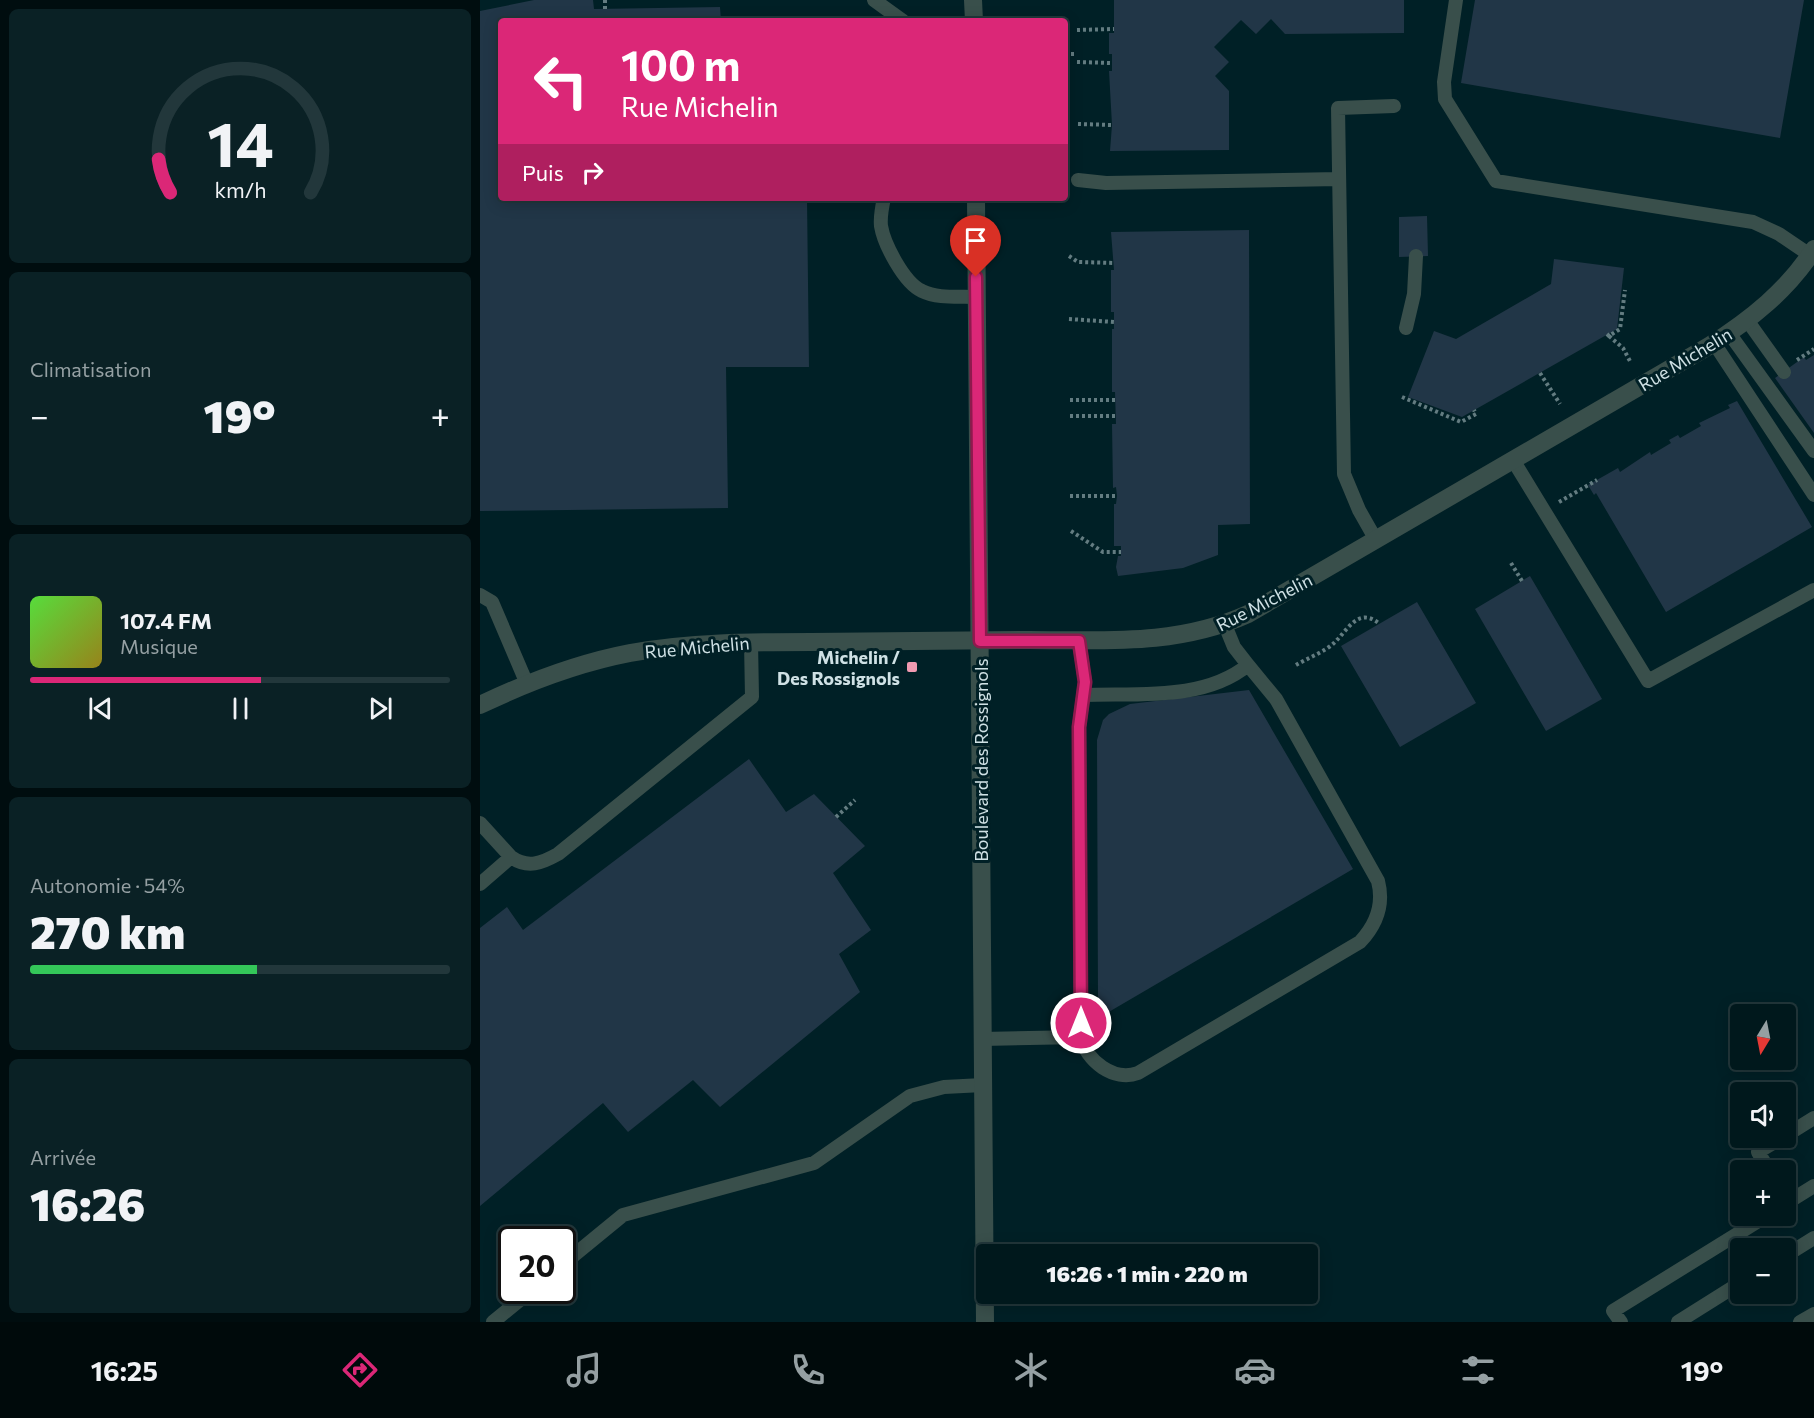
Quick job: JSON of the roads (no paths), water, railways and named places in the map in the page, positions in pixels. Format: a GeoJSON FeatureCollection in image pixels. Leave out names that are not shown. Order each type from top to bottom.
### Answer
{"type":"FeatureCollection","features":[{"type":"Feature","properties":{"kind":"street"},"geometry":{"type":"LineString","coordinates":[[973,0],[974,18]]}},
{"type":"Feature","properties":{"kind":"street","name":"Boulevard des Rossignols"},"geometry":{"type":"LineString","coordinates":[[976,201],[985,1322]]}},
{"type":"Feature","properties":{"kind":"street","name":"Rue Michelin"},"geometry":{"type":"LineString","coordinates":[[480,705],[527,684],[584,664],[628,653],[696,644],[1163,639],[1225,625],[1248,614],[1714,343],[1747,320],[1791,281],[1812,252]]}},
{"type":"Feature","properties":{"kind":"lane"},"geometry":{"type":"LineString","coordinates":[[874,0],[899,18]]}},
{"type":"Feature","properties":{"kind":"lane"},"geometry":{"type":"LineString","coordinates":[[1456,0],[1444,94],[1447,104],[1496,181],[1753,222],[1812,252]]}},
{"type":"Feature","properties":{"kind":"lane"},"geometry":{"type":"LineString","coordinates":[[1376,540],[1359,510],[1344,474],[1338,108],[1394,106]]}},
{"type":"Feature","properties":{"kind":"lane"},"geometry":{"type":"LineString","coordinates":[[1078,180],[1106,183],[1340,179]]}},
{"type":"Feature","properties":{"kind":"lane"},"geometry":{"type":"LineString","coordinates":[[884,201],[881,225],[885,237],[904,277],[912,286],[936,295],[977,297]]}},
{"type":"Feature","properties":{"kind":"lane"},"geometry":{"type":"LineString","coordinates":[[1406,328],[1414,294],[1416,256]]}},
{"type":"Feature","properties":{"kind":"lane"},"geometry":{"type":"LineString","coordinates":[[1747,320],[1786,368]]}},
{"type":"Feature","properties":{"kind":"lane"},"geometry":{"type":"LineString","coordinates":[[1729,333],[1814,451]]}},
{"type":"Feature","properties":{"kind":"lane"},"geometry":{"type":"LineString","coordinates":[[1714,343],[1814,495]]}},
{"type":"Feature","properties":{"kind":"lane"},"geometry":{"type":"LineString","coordinates":[[1514,460],[1648,681],[1814,590]]}},
{"type":"Feature","properties":{"kind":"lane"},"geometry":{"type":"LineString","coordinates":[[480,595],[492,602],[527,684]]}},
{"type":"Feature","properties":{"kind":"lane"},"geometry":{"type":"LineString","coordinates":[[1079,641],[1084,695],[1079,727],[1081,1036],[1087,1051],[1110,1072],[1123,1077],[1138,1073],[1360,942],[1376,919],[1381,892],[1378,881],[1276,699],[1234,647],[1225,625]]}},
{"type":"Feature","properties":{"kind":"lane"},"geometry":{"type":"LineString","coordinates":[[480,824],[511,857],[526,865],[546,861],[558,854],[752,697],[751,642]]}},
{"type":"Feature","properties":{"kind":"lane"},"geometry":{"type":"LineString","coordinates":[[1084,695],[1209,687],[1236,675],[1248,665]]}},
{"type":"Feature","properties":{"kind":"lane"},"geometry":{"type":"LineString","coordinates":[[480,884],[511,857]]}},
{"type":"Feature","properties":{"kind":"lane"},"geometry":{"type":"LineString","coordinates":[[982,1040],[1081,1036]]}},
{"type":"Feature","properties":{"kind":"lane"},"geometry":{"type":"LineString","coordinates":[[576,1254],[623,1215],[814,1163],[910,1096],[944,1087],[983,1085]]}},
{"type":"Feature","properties":{"kind":"lane"},"geometry":{"type":"LineString","coordinates":[[1796,1129],[1814,1118]]}},
{"type":"Feature","properties":{"kind":"lane"},"geometry":{"type":"LineString","coordinates":[[1763,1160],[1758,1152],[1764,1148]]}},
{"type":"Feature","properties":{"kind":"lane"},"geometry":{"type":"LineString","coordinates":[[1796,1195],[1814,1186]]}},
{"type":"Feature","properties":{"kind":"lane"},"geometry":{"type":"LineString","coordinates":[[1621,1322],[1613,1311],[1750,1226]]}},
{"type":"Feature","properties":{"kind":"lane"},"geometry":{"type":"LineString","coordinates":[[1796,1249],[1814,1238]]}},
{"type":"Feature","properties":{"kind":"lane"},"geometry":{"type":"LineString","coordinates":[[1678,1322],[1730,1290]]}},
{"type":"Feature","properties":{"kind":"lane"},"geometry":{"type":"LineString","coordinates":[[493,1322],[515,1304]]}},
{"type":"Feature","properties":{"kind":"lane"},"geometry":{"type":"LineString","coordinates":[[1800,1322],[1814,1314]]}},
{"type":"Feature","properties":{"kind":"place","name":"Michelin / Des Rossignols"},"geometry":{"type":"Point","coordinates":[912,667]}}]}
